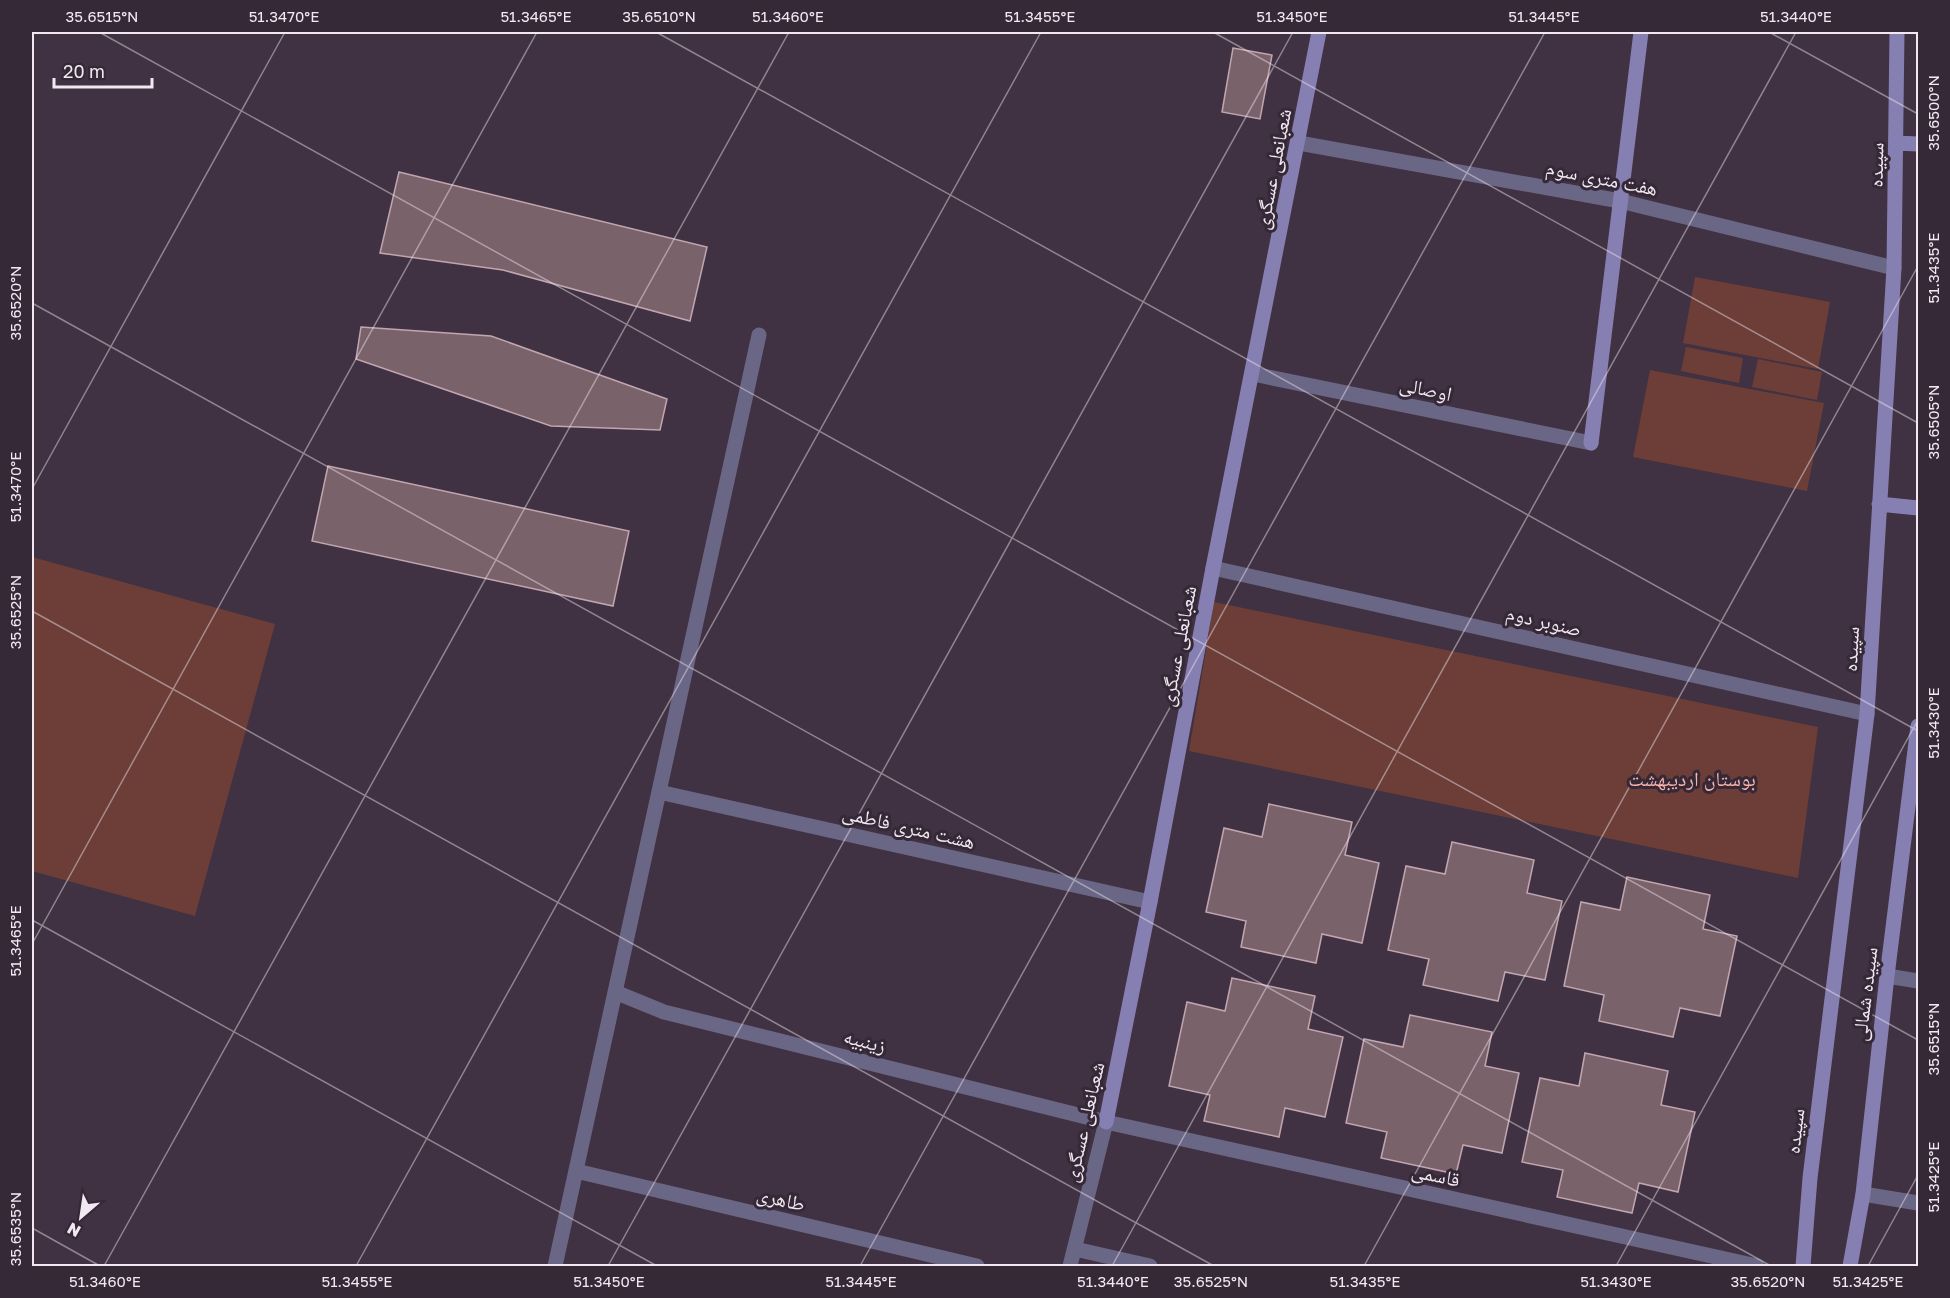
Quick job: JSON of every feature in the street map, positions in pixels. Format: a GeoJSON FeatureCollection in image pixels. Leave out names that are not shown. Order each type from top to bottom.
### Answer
{"type":"FeatureCollection","features":[{"type":"Feature","properties":{"kind":"main road","name":"شعبانعلی عسگری"},"geometry":{"type":"LineString","coordinates":[[1106,1122],[1319,32]]}},
{"type":"Feature","properties":{"kind":"main road"},"geometry":{"type":"LineString","coordinates":[[1591,443],[1641,32]]}},
{"type":"Feature","properties":{"kind":"main road","name":"سپیده"},"geometry":{"type":"LineString","coordinates":[[1803,1266],[1810,1178],[1867,714],[1894,268],[1897,32]]}},
{"type":"Feature","properties":{"kind":"main road"},"geometry":{"type":"LineString","coordinates":[[1896,143],[1918,144]]}},
{"type":"Feature","properties":{"kind":"main road"},"geometry":{"type":"LineString","coordinates":[[1879,504],[1918,507]]}},
{"type":"Feature","properties":{"kind":"main road","name":"سپیده شمالی"},"geometry":{"type":"LineString","coordinates":[[1850,1266],[1863,1194],[1918,726]]}},
{"type":"Feature","properties":{"kind":"street","name":"هفت متری سوم"},"geometry":{"type":"LineString","coordinates":[[1299,143],[1620,201],[1894,268]]}},
{"type":"Feature","properties":{"kind":"street"},"geometry":{"type":"LineString","coordinates":[[555,1266],[759,335]]}},
{"type":"Feature","properties":{"kind":"street","name":"اوصالی"},"geometry":{"type":"LineString","coordinates":[[1252,374],[1591,443]]}},
{"type":"Feature","properties":{"kind":"street","name":"صنوبر دوم"},"geometry":{"type":"LineString","coordinates":[[1213,568],[1867,714]]}},
{"type":"Feature","properties":{"kind":"street","name":"هشت متری فاطمی"},"geometry":{"type":"LineString","coordinates":[[659,792],[1150,902]]}},
{"type":"Feature","properties":{"kind":"street"},"geometry":{"type":"LineString","coordinates":[[1887,976],[1918,981]]}},
{"type":"Feature","properties":{"kind":"street","name":"زینبیه"},"geometry":{"type":"LineString","coordinates":[[615,992],[664,1012],[1106,1122]]}},
{"type":"Feature","properties":{"kind":"street","name":"شعبانعلی عسگری"},"geometry":{"type":"LineString","coordinates":[[1070,1266],[1106,1122]]}},
{"type":"Feature","properties":{"kind":"street","name":"قاسمی"},"geometry":{"type":"LineString","coordinates":[[1106,1122],[1757,1266]]}},
{"type":"Feature","properties":{"kind":"street","name":"طاهری"},"geometry":{"type":"LineString","coordinates":[[576,1171],[977,1266]]}},
{"type":"Feature","properties":{"kind":"street"},"geometry":{"type":"LineString","coordinates":[[1863,1194],[1918,1203]]}},
{"type":"Feature","properties":{"kind":"street"},"geometry":{"type":"LineString","coordinates":[[1075,1249],[1150,1266]]}},
{"type":"Feature","properties":{"kind":"green space"},"geometry":{"type":"Polygon","coordinates":[[[1695,277],[1830,302],[1818,369],[1683,343],[1695,277]]]}},
{"type":"Feature","properties":{"kind":"green space"},"geometry":{"type":"Polygon","coordinates":[[[1686,347],[1743,358],[1739,383],[1681,371],[1686,347]]]}},
{"type":"Feature","properties":{"kind":"green space"},"geometry":{"type":"Polygon","coordinates":[[[1758,359],[1822,372],[1817,400],[1752,387],[1758,359]]]}},
{"type":"Feature","properties":{"kind":"green space"},"geometry":{"type":"Polygon","coordinates":[[[1650,370],[1824,403],[1807,491],[1633,457],[1650,370]]]}},
{"type":"Feature","properties":{"kind":"green space"},"geometry":{"type":"Polygon","coordinates":[[[32,557],[275,624],[195,916],[32,871],[32,557]]]}},
{"type":"Feature","properties":{"kind":"green space","name":"بوستان اردیبهشت"},"geometry":{"type":"Polygon","coordinates":[[[1214,602],[1818,727],[1798,878],[1189,751],[1214,602]]]}},
{"type":"Feature","properties":{"kind":"building"},"geometry":{"type":"Polygon","coordinates":[[[1233,48],[1272,55],[1260,119],[1222,112],[1233,48]]]}},
{"type":"Feature","properties":{"kind":"building"},"geometry":{"type":"Polygon","coordinates":[[[399,172],[707,247],[690,321],[503,270],[380,253],[399,172]]]}},
{"type":"Feature","properties":{"kind":"building"},"geometry":{"type":"Polygon","coordinates":[[[361,327],[491,336],[667,399],[660,430],[551,426],[356,359],[361,327]]]}},
{"type":"Feature","properties":{"kind":"building"},"geometry":{"type":"Polygon","coordinates":[[[328,466],[629,531],[613,606],[312,541],[328,466]]]}},
{"type":"Feature","properties":{"kind":"building"},"geometry":{"type":"Polygon","coordinates":[[[1269,804],[1352,822],[1345,855],[1379,863],[1362,943],[1322,934],[1316,963],[1241,947],[1246,921],[1206,912],[1224,828],[1262,837],[1269,804]]]}},
{"type":"Feature","properties":{"kind":"building"},"geometry":{"type":"Polygon","coordinates":[[[1452,842],[1534,860],[1527,893],[1562,901],[1545,980],[1505,972],[1498,1001],[1423,985],[1429,959],[1388,950],[1406,866],[1445,874],[1452,842]]]}},
{"type":"Feature","properties":{"kind":"building"},"geometry":{"type":"Polygon","coordinates":[[[1627,877],[1710,895],[1703,929],[1737,936],[1720,1016],[1680,1008],[1673,1037],[1599,1021],[1604,995],[1564,986],[1581,902],[1620,910],[1627,877]]]}},
{"type":"Feature","properties":{"kind":"building"},"geometry":{"type":"Polygon","coordinates":[[[1232,978],[1315,996],[1308,1029],[1343,1037],[1325,1117],[1285,1108],[1279,1137],[1204,1121],[1210,1095],[1169,1086],[1187,1002],[1225,1011],[1232,978]]]}},
{"type":"Feature","properties":{"kind":"building"},"geometry":{"type":"Polygon","coordinates":[[[1410,1015],[1492,1032],[1485,1066],[1519,1073],[1502,1153],[1463,1145],[1456,1174],[1381,1158],[1387,1132],[1346,1123],[1364,1039],[1403,1047],[1410,1015]]]}},
{"type":"Feature","properties":{"kind":"building"},"geometry":{"type":"Polygon","coordinates":[[[1585,1053],[1668,1071],[1661,1105],[1695,1112],[1678,1192],[1639,1183],[1632,1213],[1557,1197],[1563,1170],[1522,1162],[1540,1078],[1579,1086],[1585,1053]]]}}]}
